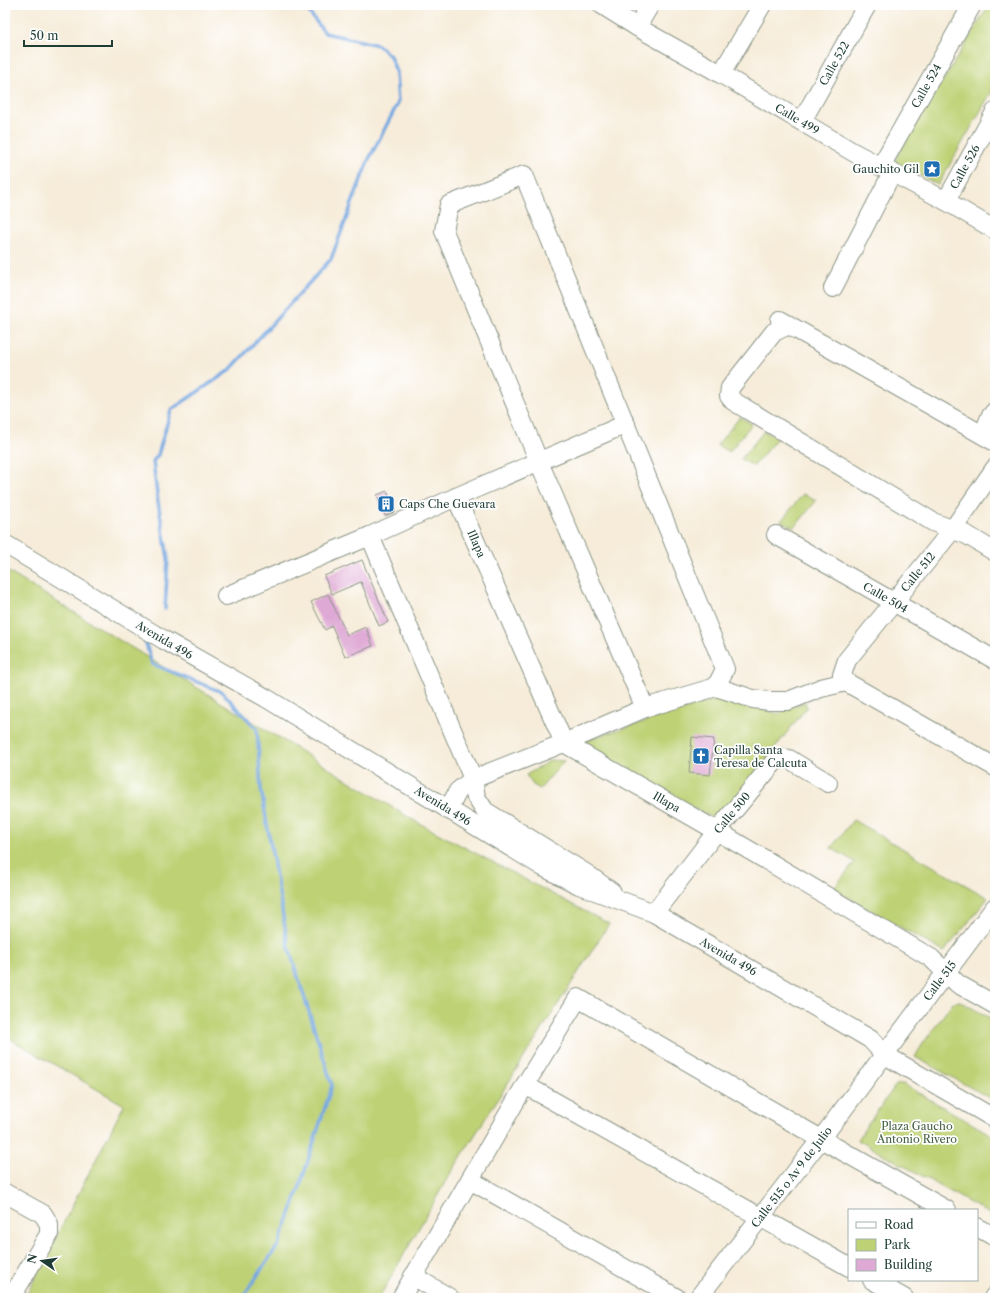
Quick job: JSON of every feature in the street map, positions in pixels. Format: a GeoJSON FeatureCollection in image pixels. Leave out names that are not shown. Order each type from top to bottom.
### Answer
{"type":"FeatureCollection","features":[{"type":"Feature","properties":{"kind":"street","name":"Calle 499"},"geometry":{"type":"LineString","coordinates":[[602,5],[637,27],[721,74],[853,152],[946,200],[995,230]]}},
{"type":"Feature","properties":{"kind":"street"},"geometry":{"type":"LineString","coordinates":[[637,27],[650,5]]}},
{"type":"Feature","properties":{"kind":"street"},"geometry":{"type":"LineString","coordinates":[[721,74],[762,5]]}},
{"type":"Feature","properties":{"kind":"street","name":"Calle 522"},"geometry":{"type":"LineString","coordinates":[[802,121],[867,5]]}},
{"type":"Feature","properties":{"kind":"street","name":"Calle 524"},"geometry":{"type":"LineString","coordinates":[[833,288],[887,170],[972,5]]}},
{"type":"Feature","properties":{"kind":"street","name":"Calle 526"},"geometry":{"type":"LineString","coordinates":[[946,200],[995,112]]}},
{"type":"Feature","properties":{"kind":"street"},"geometry":{"type":"LineString","coordinates":[[645,708],[539,462],[444,231],[449,205],[524,175],[725,669],[716,687]]}},
{"type":"Feature","properties":{"kind":"street"},"geometry":{"type":"LineString","coordinates":[[995,410],[990,418],[989,439],[784,323],[774,332],[730,388],[728,396],[733,401],[933,522],[967,535],[995,552]]}},
{"type":"Feature","properties":{"kind":"street"},"geometry":{"type":"LineString","coordinates":[[226,596],[370,536],[456,497],[626,424]]}},
{"type":"Feature","properties":{"kind":"street","name":"Calle 512"},"geometry":{"type":"LineString","coordinates":[[844,678],[847,660],[953,529],[995,468]]}},
{"type":"Feature","properties":{"kind":"street","name":"Illapa"},"geometry":{"type":"LineString","coordinates":[[456,497],[564,743],[717,831],[931,958],[958,984],[995,1005]]}},
{"type":"Feature","properties":{"kind":"street","name":"Calle 504"},"geometry":{"type":"LineString","coordinates":[[776,535],[995,660]]}},
{"type":"Feature","properties":{"kind":"street"},"geometry":{"type":"LineString","coordinates":[[370,536],[473,779],[476,797],[485,810],[588,874],[628,904]]}},
{"type":"Feature","properties":{"kind":"street","name":"Avenida 496"},"geometry":{"type":"LineString","coordinates":[[5,544],[164,640],[266,698],[543,867],[578,885],[654,913],[870,1039],[885,1055],[995,1119]]}},
{"type":"Feature","properties":{"kind":"street"},"geometry":{"type":"LineString","coordinates":[[448,810],[458,791],[473,779],[564,743],[645,708],[716,687],[753,699],[788,701],[844,678],[995,767]]}},
{"type":"Feature","properties":{"kind":"street","name":"Calle 500"},"geometry":{"type":"LineString","coordinates":[[654,913],[717,831],[775,761],[784,758],[789,759],[828,783]]}},
{"type":"Feature","properties":{"kind":"street","name":"Calle 515"},"geometry":{"type":"LineString","coordinates":[[885,1055],[945,972],[995,907]]}},
{"type":"Feature","properties":{"kind":"street"},"geometry":{"type":"LineString","coordinates":[[401,1298],[525,1085],[578,998],[945,1209]]}},
{"type":"Feature","properties":{"kind":"street","name":"Calle 515 o Av 9 de Julio"},"geometry":{"type":"LineString","coordinates":[[706,1296],[761,1218],[885,1055]]}},
{"type":"Feature","properties":{"kind":"street"},"geometry":{"type":"LineString","coordinates":[[525,1085],[848,1266]]}},
{"type":"Feature","properties":{"kind":"street"},"geometry":{"type":"LineString","coordinates":[[470,1180],[677,1298]]}},
{"type":"Feature","properties":{"kind":"street"},"geometry":{"type":"LineString","coordinates":[[5,1193],[43,1214],[49,1224],[49,1234],[11,1298]]}},
{"type":"Feature","properties":{"kind":"street"},"geometry":{"type":"LineString","coordinates":[[978,1228],[995,1237]]}},
{"type":"Feature","properties":{"kind":"street"},"geometry":{"type":"LineString","coordinates":[[413,1276],[450,1298]]}},
{"type":"Feature","properties":{"kind":"street"},"geometry":{"type":"LineString","coordinates":[[874,1281],[904,1298]]}},
{"type":"Feature","properties":{"kind":"green space"},"geometry":{"type":"Polygon","coordinates":[[[988,7],[995,11],[995,86],[938,185],[894,161],[988,7]]]}},
{"type":"Feature","properties":{"kind":"green space"},"geometry":{"type":"Polygon","coordinates":[[[740,417],[752,424],[729,452],[717,445],[740,417]]]}},
{"type":"Feature","properties":{"kind":"green space"},"geometry":{"type":"Polygon","coordinates":[[[764,431],[777,438],[754,466],[741,459],[764,431]]]}},
{"type":"Feature","properties":{"kind":"green space"},"geometry":{"type":"Polygon","coordinates":[[[803,494],[816,501],[794,528],[781,521],[803,494]]]}},
{"type":"Feature","properties":{"kind":"green space"},"geometry":{"type":"Polygon","coordinates":[[[5,570],[413,820],[609,924],[447,1179],[379,1298],[25,1298],[124,1105],[5,1036],[5,570]]]}},
{"type":"Feature","properties":{"kind":"green space"},"geometry":{"type":"Polygon","coordinates":[[[728,698],[779,714],[784,709],[805,702],[807,707],[721,817],[716,820],[681,802],[584,745],[586,740],[717,699],[728,698]]]}},
{"type":"Feature","properties":{"kind":"green space"},"geometry":{"type":"Polygon","coordinates":[[[551,760],[564,761],[540,789],[533,785],[526,775],[551,760]]]}},
{"type":"Feature","properties":{"kind":"green space"},"geometry":{"type":"Polygon","coordinates":[[[853,820],[988,898],[944,952],[833,889],[855,862],[831,848],[853,820]]]}},
{"type":"Feature","properties":{"kind":"green space"},"geometry":{"type":"Polygon","coordinates":[[[960,1001],[995,1021],[995,1101],[915,1057],[953,1002],[960,1001]]]}},
{"type":"Feature","properties":{"kind":"green space","name":"Plaza Gaucho Antonio Rivero"},"geometry":{"type":"Polygon","coordinates":[[[903,1084],[995,1137],[995,1217],[858,1140],[896,1085],[903,1084]]]}},
{"type":"Feature","properties":{"kind":"building","name":"Caps Che Guevara"},"geometry":{"type":"Polygon","coordinates":[[[387,491],[395,512],[385,516],[377,495],[387,491]]]}},
{"type":"Feature","properties":{"kind":"building"},"geometry":{"type":"Polygon","coordinates":[[[362,560],[388,622],[379,626],[361,582],[332,594],[324,576],[362,560]]]}},
{"type":"Feature","properties":{"kind":"building"},"geometry":{"type":"Polygon","coordinates":[[[328,594],[347,635],[366,627],[373,646],[345,657],[332,626],[325,630],[311,602],[328,594]]]}},
{"type":"Feature","properties":{"kind":"building","name":"Capilla Santa Teresa de Calcuta"},"geometry":{"type":"Polygon","coordinates":[[[692,737],[714,739],[710,775],[689,773],[692,737]]]}},
{"type":"Feature","properties":{"kind":"waterway"},"geometry":{"type":"LineString","coordinates":[[165,609],[168,558],[158,502],[153,461],[158,455],[171,410],[230,370],[331,259],[368,161],[398,103],[396,72],[390,56],[378,45],[325,33],[308,11],[307,5]]}},
{"type":"Feature","properties":{"kind":"waterway"},"geometry":{"type":"LineString","coordinates":[[144,637],[152,664],[222,692],[257,729],[261,789],[288,945],[332,1085],[298,1192],[279,1244],[242,1298]]}},
{"type":"Feature","properties":{"kind":"place","name":"Gauchito Gil"},"geometry":{"type":"Point","coordinates":[932,169]}},
{"type":"Feature","properties":{"kind":"place","name":"Caps Che Guevara"},"geometry":{"type":"Point","coordinates":[386,504]}},
{"type":"Feature","properties":{"kind":"place","name":"Capilla Santa Teresa de Calcuta"},"geometry":{"type":"Point","coordinates":[701,756]}}]}
